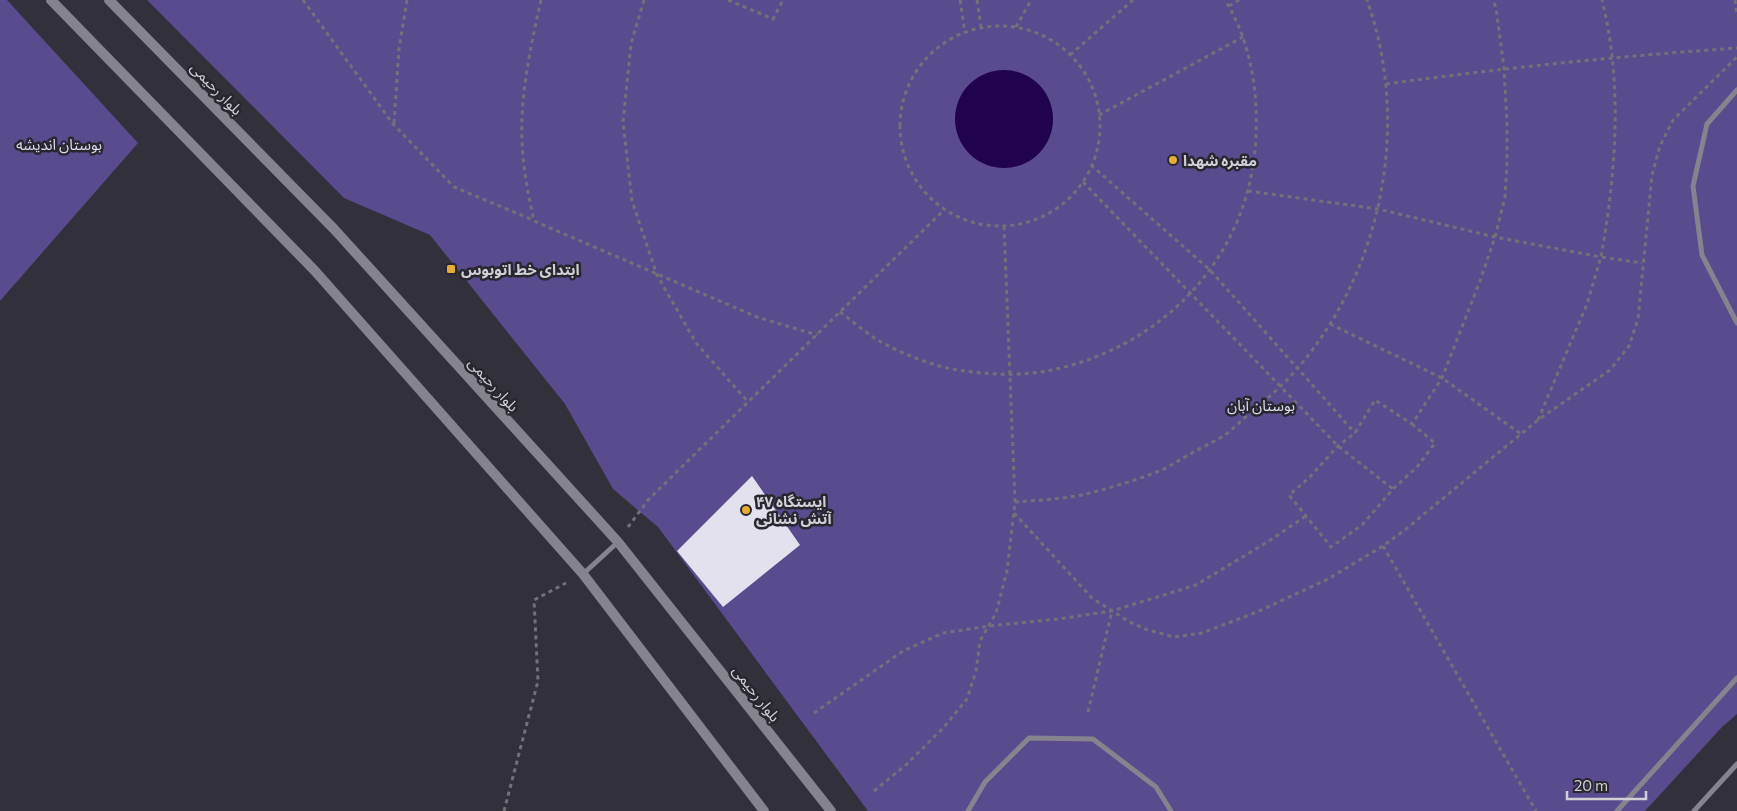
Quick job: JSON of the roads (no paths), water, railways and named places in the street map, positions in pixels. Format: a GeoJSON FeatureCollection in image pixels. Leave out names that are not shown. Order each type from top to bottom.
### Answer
{"type":"FeatureCollection","features":[{"type":"Feature","properties":{"kind":"main road"},"geometry":{"type":"LineString","coordinates":[[51,0],[315,271],[583,574],[764,811]]}},
{"type":"Feature","properties":{"kind":"main road","name":"بلوار رحیمی"},"geometry":{"type":"LineString","coordinates":[[109,0],[334,229],[618,542],[831,811]]}},
{"type":"Feature","properties":{"kind":"street"},"geometry":{"type":"LineString","coordinates":[[1737,90],[1707,124],[1692,186],[1702,256],[1737,323]]}},
{"type":"Feature","properties":{"kind":"street"},"geometry":{"type":"LineString","coordinates":[[583,574],[618,542]]}},
{"type":"Feature","properties":{"kind":"street"},"geometry":{"type":"LineString","coordinates":[[1617,811],[1737,678]]}},
{"type":"Feature","properties":{"kind":"street"},"geometry":{"type":"LineString","coordinates":[[968,811],[985,782],[1029,738],[1093,739],[1156,788],[1171,811]]}},
{"type":"Feature","properties":{"kind":"street"},"geometry":{"type":"LineString","coordinates":[[1694,811],[1737,764]]}},
{"type":"Feature","properties":{"kind":"place","name":"مقبره شهدا"},"geometry":{"type":"Point","coordinates":[1173,160]}},
{"type":"Feature","properties":{"kind":"place","name":"ابتدای خط اتوبوس"},"geometry":{"type":"Point","coordinates":[451,269]}},
{"type":"Feature","properties":{"kind":"place","name":"ایستگاه ۴۷ آتش نشانی"},"geometry":{"type":"Point","coordinates":[746,510]}},
{"type":"Feature","properties":{"kind":"park label","name":"بوستان اندیشه"},"geometry":{"type":"Point","coordinates":[59,144]}},
{"type":"Feature","properties":{"kind":"park label","name":"بوستان آبان"},"geometry":{"type":"Point","coordinates":[1261,405]}}]}
